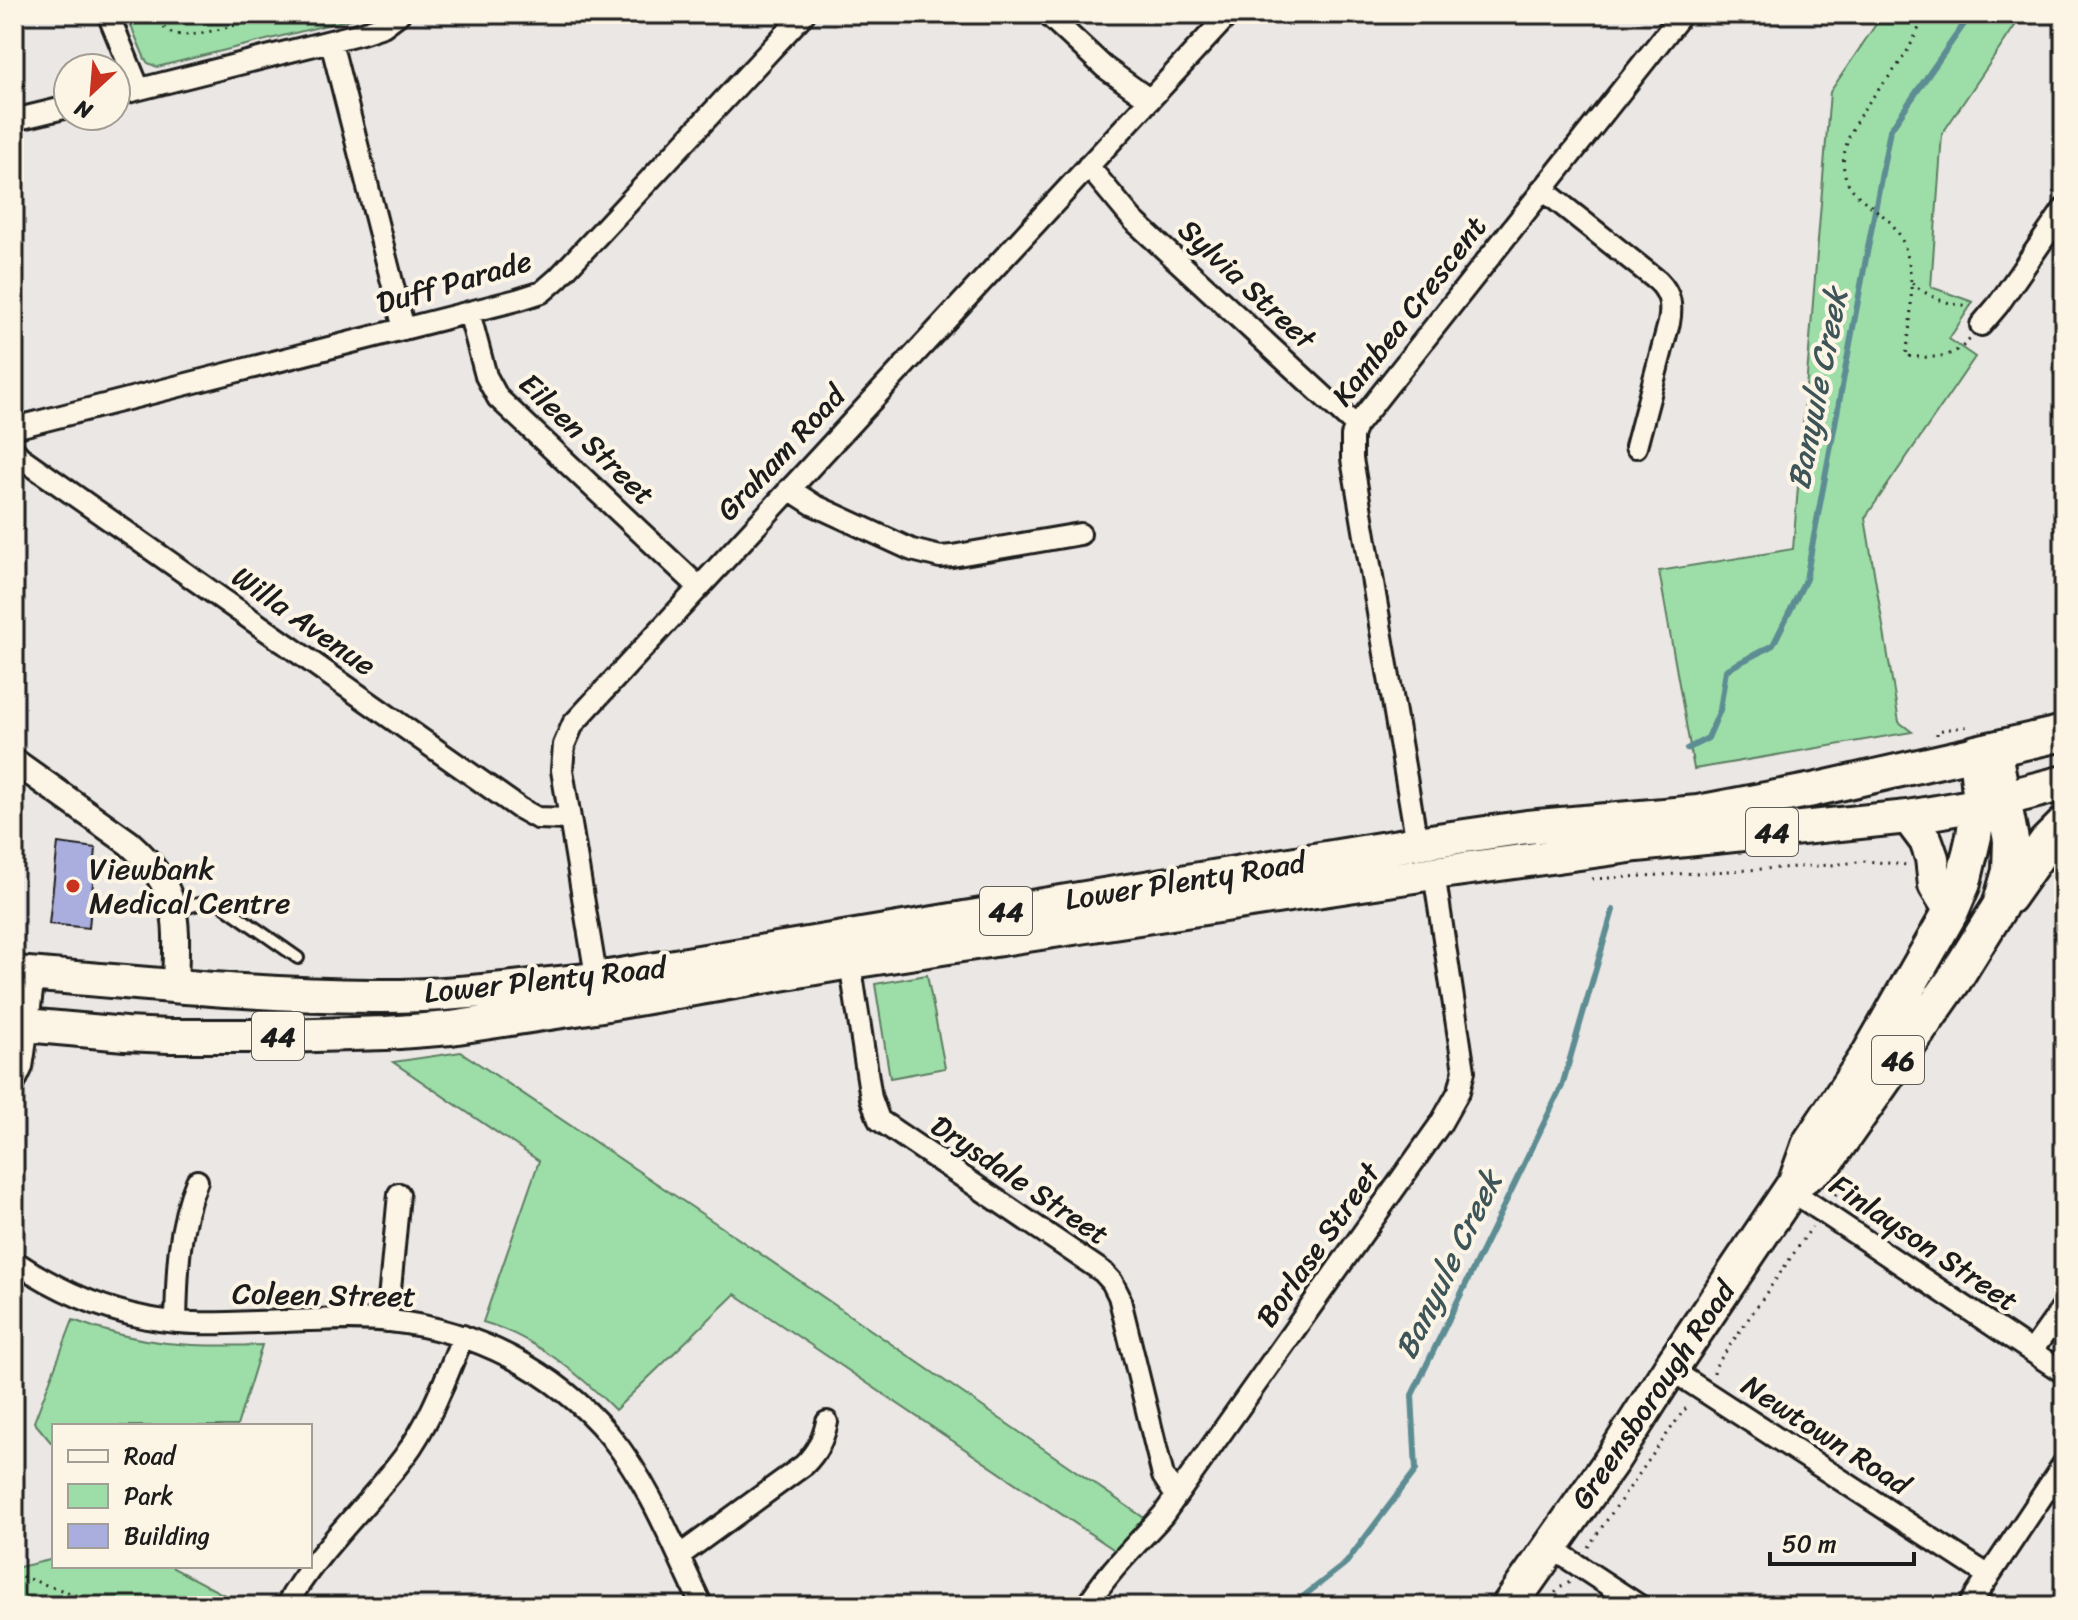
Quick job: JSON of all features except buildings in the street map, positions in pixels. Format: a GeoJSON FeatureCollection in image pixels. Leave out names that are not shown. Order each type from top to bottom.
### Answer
{"type":"FeatureCollection","features":[{"type":"Feature","properties":{"kind":"highway","name":"Lower Plenty Road"},"geometry":{"type":"LineString","coordinates":[[1984,751],[2050,736]]}},
{"type":"Feature","properties":{"kind":"highway"},"geometry":{"type":"LineString","coordinates":[[2050,736],[2031,761],[2034,769],[2064,781]]}},
{"type":"Feature","properties":{"kind":"highway","name":"Greensborough Road"},"geometry":{"type":"LineString","coordinates":[[1793,1186],[1828,1159],[1954,980],[2004,898],[2010,871],[2011,840],[1990,802],[1980,793],[1984,751]]}},
{"type":"Feature","properties":{"kind":"highway","name":"Lower Plenty Road"},"geometry":{"type":"LineString","coordinates":[[1990,802],[2064,781]]}},
{"type":"Feature","properties":{"kind":"highway","name":"Greensborough Road"},"geometry":{"type":"LineString","coordinates":[[1509,1606],[1564,1556],[1612,1460],[1793,1186],[1810,1143],[1870,1053],[1951,911],[1960,893],[1974,836],[1990,802]]}},
{"type":"Feature","properties":{"kind":"highway","name":"46"},"geometry":{"type":"LineString","coordinates":[[1988,927],[2046,843],[2064,825]]}},
{"type":"Feature","properties":{"kind":"main road","name":"Lower Plenty Road"},"geometry":{"type":"LineString","coordinates":[[20,1025],[169,1036],[386,1033],[451,1028],[599,992],[1417,843],[1527,827],[1698,812],[1813,790],[1984,751]]}},
{"type":"Feature","properties":{"kind":"main road","name":"Lower Plenty Road"},"geometry":{"type":"LineString","coordinates":[[24,974],[283,993],[373,996],[502,990],[599,992],[850,962],[1637,845],[1908,817],[1990,802]]}},
{"type":"Feature","properties":{"kind":"main road"},"geometry":{"type":"LineString","coordinates":[[1908,817],[1926,841],[1932,858],[1935,885],[1951,911]]}},
{"type":"Feature","properties":{"kind":"main road"},"geometry":{"type":"LineString","coordinates":[[169,1036],[175,985]]}},
{"type":"Feature","properties":{"kind":"street"},"geometry":{"type":"LineString","coordinates":[[108,14],[139,89]]}},
{"type":"Feature","properties":{"kind":"street"},"geometry":{"type":"LineString","coordinates":[[132,91],[331,42],[375,29],[399,14]]}},
{"type":"Feature","properties":{"kind":"street","name":"Duff Parade"},"geometry":{"type":"LineString","coordinates":[[14,428],[533,296],[551,286],[804,14]]}},
{"type":"Feature","properties":{"kind":"street"},"geometry":{"type":"LineString","coordinates":[[1047,14],[1145,105]]}},
{"type":"Feature","properties":{"kind":"street","name":"Graham Road"},"geometry":{"type":"LineString","coordinates":[[599,992],[562,770],[567,735],[573,724],[1229,14]]}},
{"type":"Feature","properties":{"kind":"street","name":"Kambea Crescent"},"geometry":{"type":"LineString","coordinates":[[1417,843],[1352,459],[1352,436],[1356,426],[1682,14]]}},
{"type":"Feature","properties":{"kind":"street"},"geometry":{"type":"LineString","coordinates":[[331,42],[404,329]]}},
{"type":"Feature","properties":{"kind":"street"},"geometry":{"type":"LineString","coordinates":[[14,120],[52,111]]}},
{"type":"Feature","properties":{"kind":"street","name":"Sylvia Street"},"geometry":{"type":"LineString","coordinates":[[1082,173],[1356,426]]}},
{"type":"Feature","properties":{"kind":"street"},"geometry":{"type":"LineString","coordinates":[[1542,189],[1658,281],[1668,294],[1671,311],[1669,323],[1636,447]]}},
{"type":"Feature","properties":{"kind":"street"},"geometry":{"type":"LineString","coordinates":[[1981,325],[1998,305],[2056,204]]}},
{"type":"Feature","properties":{"kind":"street","name":"Eileen Street"},"geometry":{"type":"LineString","coordinates":[[469,312],[486,376],[498,398],[699,587]]}},
{"type":"Feature","properties":{"kind":"street","name":"Willa Avenue"},"geometry":{"type":"LineString","coordinates":[[14,450],[519,808],[537,818],[569,819]]}},
{"type":"Feature","properties":{"kind":"street"},"geometry":{"type":"LineString","coordinates":[[789,489],[814,505],[912,550],[940,557],[1080,534]]}},
{"type":"Feature","properties":{"kind":"street"},"geometry":{"type":"LineString","coordinates":[[14,761],[129,843],[158,873],[175,911],[175,985]]}},
{"type":"Feature","properties":{"kind":"street","name":"Borlase Street"},"geometry":{"type":"LineString","coordinates":[[1087,1606],[1095,1592],[1163,1515],[1423,1148],[1459,1091],[1464,1071],[1434,873]]}},
{"type":"Feature","properties":{"kind":"street","name":"Drysdale Street"},"geometry":{"type":"LineString","coordinates":[[850,962],[871,1098],[879,1120],[1103,1272],[1112,1282],[1119,1296],[1163,1476],[1176,1496]]}},
{"type":"Feature","properties":{"kind":"street"},"geometry":{"type":"LineString","coordinates":[[14,1084],[22,1067],[20,1025],[24,974]]}},
{"type":"Feature","properties":{"kind":"street"},"geometry":{"type":"LineString","coordinates":[[176,1322],[181,1234],[197,1181]]}},
{"type":"Feature","properties":{"kind":"street","name":"Finlayson Street"},"geometry":{"type":"LineString","coordinates":[[1793,1186],[1823,1212],[2064,1373]]}},
{"type":"Feature","properties":{"kind":"street"},"geometry":{"type":"LineString","coordinates":[[387,1321],[399,1194]]}},
{"type":"Feature","properties":{"kind":"street","name":"Coleen Street"},"geometry":{"type":"LineString","coordinates":[[14,1261],[87,1300],[137,1315],[176,1322],[348,1319],[422,1325],[463,1336],[519,1361],[543,1375],[593,1417],[610,1436],[639,1477],[702,1606]]}},
{"type":"Feature","properties":{"kind":"street"},"geometry":{"type":"LineString","coordinates":[[2032,1351],[2064,1306]]}},
{"type":"Feature","properties":{"kind":"street"},"geometry":{"type":"LineString","coordinates":[[312,1566],[412,1444],[435,1402],[463,1336]]}},
{"type":"Feature","properties":{"kind":"street","name":"Newtown Road"},"geometry":{"type":"LineString","coordinates":[[1670,1369],[1989,1576]]}},
{"type":"Feature","properties":{"kind":"street"},"geometry":{"type":"LineString","coordinates":[[679,1556],[804,1465],[815,1454],[827,1422]]}},
{"type":"Feature","properties":{"kind":"street"},"geometry":{"type":"LineString","coordinates":[[1969,1606],[2064,1463]]}},
{"type":"Feature","properties":{"kind":"street"},"geometry":{"type":"LineString","coordinates":[[1564,1556],[1640,1606]]}},
{"type":"Feature","properties":{"kind":"street"},"geometry":{"type":"LineString","coordinates":[[286,1606],[310,1568]]}},
{"type":"Feature","properties":{"kind":"lane"},"geometry":{"type":"LineString","coordinates":[[175,911],[206,902],[221,904],[298,958]]}},
{"type":"Feature","properties":{"kind":"path"},"geometry":{"type":"LineString","coordinates":[[155,14],[163,27],[174,34],[186,35],[274,14]]}},
{"type":"Feature","properties":{"kind":"path"},"geometry":{"type":"LineString","coordinates":[[1925,14],[1904,57],[1866,105],[1853,130],[1844,155],[1844,177],[1859,198],[1900,233],[1909,259],[1906,356],[1942,356],[1957,352],[1981,325]]}},
{"type":"Feature","properties":{"kind":"path"},"geometry":{"type":"LineString","coordinates":[[2056,204],[2064,176]]}},
{"type":"Feature","properties":{"kind":"path"},"geometry":{"type":"LineString","coordinates":[[1910,282],[1943,300],[1964,306],[1975,303]]}},
{"type":"Feature","properties":{"kind":"path"},"geometry":{"type":"LineString","coordinates":[[1583,879],[1866,861],[1912,866]]}},
{"type":"Feature","properties":{"kind":"path"},"geometry":{"type":"LineString","coordinates":[[1546,1606],[1558,1589],[1570,1583],[1564,1556],[1703,1391],[1715,1367],[1845,1181]]}},
{"type":"Feature","properties":{"kind":"path"},"geometry":{"type":"LineString","coordinates":[[14,1574],[109,1606]]}},
{"type":"Feature","properties":{"kind":"green space"},"geometry":{"type":"Polygon","coordinates":[[[126,14],[365,14],[157,67],[145,59],[126,14]]]}},
{"type":"Feature","properties":{"kind":"green space"},"geometry":{"type":"Polygon","coordinates":[[[1883,14],[2023,14],[1942,134],[1931,287],[1973,302],[1949,339],[1975,357],[1865,518],[1899,722],[1912,732],[1694,769],[1659,571],[1793,549],[1830,92],[1883,14]]]}},
{"type":"Feature","properties":{"kind":"green space"},"geometry":{"type":"Polygon","coordinates":[[[927,975],[945,1068],[890,1078],[875,984],[927,975]]]}},
{"type":"Feature","properties":{"kind":"green space"},"geometry":{"type":"Polygon","coordinates":[[[461,1052],[1147,1520],[1116,1551],[735,1294],[615,1410],[555,1358],[520,1337],[483,1322],[539,1161],[393,1062],[461,1052]]]}},
{"type":"Feature","properties":{"kind":"green space"},"geometry":{"type":"Polygon","coordinates":[[[73,1320],[122,1335],[166,1343],[262,1345],[238,1424],[52,1424],[52,1444],[34,1422],[73,1320]]]}},
{"type":"Feature","properties":{"kind":"green space"},"geometry":{"type":"Polygon","coordinates":[[[52,1559],[52,1568],[173,1568],[245,1606],[14,1606],[14,1579],[19,1567],[52,1559]]]}},
{"type":"Feature","properties":{"kind":"waterway","name":"Banyule Creek"},"geometry":{"type":"LineString","coordinates":[[1687,749],[1708,738],[1720,710],[1726,670],[1773,645],[1806,579],[1890,130],[1971,14]]}},
{"type":"Feature","properties":{"kind":"waterway","name":"Banyule Creek"},"geometry":{"type":"LineString","coordinates":[[1291,1606],[1346,1563],[1416,1470],[1412,1395],[1562,1086],[1613,910]]}},
{"type":"Feature","properties":{"kind":"place","name":"Viewbank Medical Centre"},"geometry":{"type":"Point","coordinates":[73,886]}}]}
